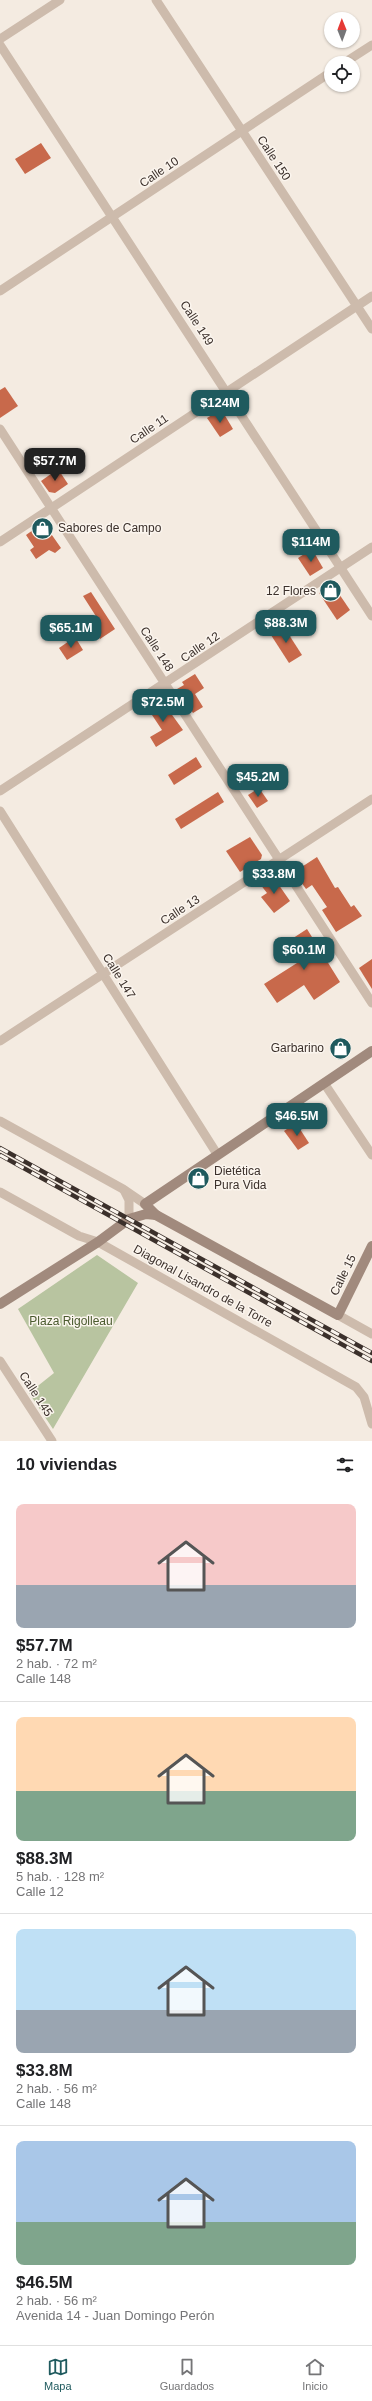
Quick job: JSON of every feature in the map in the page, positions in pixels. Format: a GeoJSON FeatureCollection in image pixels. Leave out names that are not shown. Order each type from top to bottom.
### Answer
{"type":"FeatureCollection","features":[{"type":"Feature","properties":{"kind":"main road"},"geometry":{"type":"LineString","coordinates":[[338,1315],[156,1215],[145,1204],[217,1154],[372,1051]]}},
{"type":"Feature","properties":{"kind":"main road"},"geometry":{"type":"LineString","coordinates":[[0,1304],[98,1242],[129,1218],[146,1214],[156,1215]]}},
{"type":"Feature","properties":{"kind":"main road","name":"Calle 15"},"geometry":{"type":"LineString","coordinates":[[338,1315],[372,1246]]}},
{"type":"Feature","properties":{"kind":"street"},"geometry":{"type":"LineString","coordinates":[[0,39],[60,0]]}},
{"type":"Feature","properties":{"kind":"street","name":"Calle 150"},"geometry":{"type":"LineString","coordinates":[[156,0],[372,329]]}},
{"type":"Feature","properties":{"kind":"street","name":"Calle 149"},"geometry":{"type":"LineString","coordinates":[[0,44],[372,616]]}},
{"type":"Feature","properties":{"kind":"street"},"geometry":{"type":"LineString","coordinates":[[355,56],[372,45]]}},
{"type":"Feature","properties":{"kind":"street","name":"Calle 10"},"geometry":{"type":"LineString","coordinates":[[0,291],[114,218],[324,77]]}},
{"type":"Feature","properties":{"kind":"street","name":"Calle 11"},"geometry":{"type":"LineString","coordinates":[[0,542],[372,296]]}},
{"type":"Feature","properties":{"kind":"street","name":"Calle 148"},"geometry":{"type":"LineString","coordinates":[[0,428],[372,1003]]}},
{"type":"Feature","properties":{"kind":"street","name":"Calle 12"},"geometry":{"type":"LineString","coordinates":[[0,791],[166,684],[372,547]]}},
{"type":"Feature","properties":{"kind":"street","name":"Calle 13"},"geometry":{"type":"LineString","coordinates":[[0,1041],[372,799]]}},
{"type":"Feature","properties":{"kind":"street","name":"Calle 147"},"geometry":{"type":"LineString","coordinates":[[0,811],[217,1154]]}},
{"type":"Feature","properties":{"kind":"street"},"geometry":{"type":"LineString","coordinates":[[324,1083],[372,1155]]}},
{"type":"Feature","properties":{"kind":"street"},"geometry":{"type":"LineString","coordinates":[[0,1121],[123,1189],[145,1204]]}},
{"type":"Feature","properties":{"kind":"street"},"geometry":{"type":"LineString","coordinates":[[123,1189],[129,1200],[129,1218]]}},
{"type":"Feature","properties":{"kind":"street","name":"Diagonal Lisandro de la Torre"},"geometry":{"type":"LineString","coordinates":[[0,1192],[79,1236],[98,1242],[356,1387],[364,1397],[372,1424]]}},
{"type":"Feature","properties":{"kind":"street"},"geometry":{"type":"LineString","coordinates":[[338,1315],[372,1334]]}},
{"type":"Feature","properties":{"kind":"street","name":"Calle 145"},"geometry":{"type":"LineString","coordinates":[[0,1361],[52,1441]]}},
{"type":"Feature","properties":{"kind":"green space","name":"Plaza Rigolleau"},"geometry":{"type":"Polygon","coordinates":[[[97,1255],[138,1283],[53,1429],[29,1393],[54,1373],[18,1309],[97,1255]]]}},
{"type":"Feature","properties":{"kind":"building"},"geometry":{"type":"Polygon","coordinates":[[[41,143],[51,158],[25,174],[15,159],[41,143]]]}},
{"type":"Feature","properties":{"kind":"building"},"geometry":{"type":"Polygon","coordinates":[[[5,387],[18,406],[0,418],[0,390],[5,387]]]}},
{"type":"Feature","properties":{"kind":"building"},"geometry":{"type":"Polygon","coordinates":[[[217,412],[224,414],[233,429],[220,437],[207,418],[217,412]]]}},
{"type":"Feature","properties":{"kind":"building"},"geometry":{"type":"Polygon","coordinates":[[[58,469],[68,484],[55,493],[49,492],[41,481],[58,469]]]}},
{"type":"Feature","properties":{"kind":"building"},"geometry":{"type":"Polygon","coordinates":[[[40,525],[47,528],[61,548],[55,553],[49,550],[36,559],[30,550],[34,547],[26,535],[40,525]]]}},
{"type":"Feature","properties":{"kind":"building"},"geometry":{"type":"Polygon","coordinates":[[[312,549],[323,568],[310,576],[298,558],[312,549]]]}},
{"type":"Feature","properties":{"kind":"building"},"geometry":{"type":"Polygon","coordinates":[[[328,587],[335,588],[350,610],[337,620],[319,593],[328,587]]]}},
{"type":"Feature","properties":{"kind":"building"},"geometry":{"type":"Polygon","coordinates":[[[91,592],[115,629],[100,639],[91,626],[99,621],[83,596],[91,592]]]}},
{"type":"Feature","properties":{"kind":"building"},"geometry":{"type":"Polygon","coordinates":[[[282,624],[302,655],[289,663],[269,632],[282,624]]]}},
{"type":"Feature","properties":{"kind":"building"},"geometry":{"type":"Polygon","coordinates":[[[75,637],[83,650],[67,660],[59,648],[75,637]]]}},
{"type":"Feature","properties":{"kind":"building"},"geometry":{"type":"Polygon","coordinates":[[[195,674],[204,688],[195,694],[203,707],[193,713],[177,689],[184,685],[182,682],[195,674]]]}},
{"type":"Feature","properties":{"kind":"building"},"geometry":{"type":"Polygon","coordinates":[[[155,700],[162,701],[183,730],[156,747],[150,737],[162,730],[146,706],[155,700]]]}},
{"type":"Feature","properties":{"kind":"building"},"geometry":{"type":"Polygon","coordinates":[[[196,757],[202,767],[174,785],[168,775],[196,757]]]}},
{"type":"Feature","properties":{"kind":"building"},"geometry":{"type":"Polygon","coordinates":[[[259,788],[268,801],[257,808],[248,795],[259,788]]]}},
{"type":"Feature","properties":{"kind":"building"},"geometry":{"type":"Polygon","coordinates":[[[218,792],[224,802],[181,829],[175,819],[218,792]]]}},
{"type":"Feature","properties":{"kind":"building"},"geometry":{"type":"Polygon","coordinates":[[[250,837],[262,855],[261,859],[240,872],[226,851],[250,837]]]}},
{"type":"Feature","properties":{"kind":"building"},"geometry":{"type":"Polygon","coordinates":[[[317,857],[335,888],[338,887],[351,907],[354,905],[362,916],[336,932],[322,910],[327,907],[312,885],[306,889],[294,872],[317,857]]]}},
{"type":"Feature","properties":{"kind":"building"},"geometry":{"type":"Polygon","coordinates":[[[269,878],[274,878],[290,901],[274,913],[261,897],[267,893],[260,884],[269,878]]]}},
{"type":"Feature","properties":{"kind":"building"},"geometry":{"type":"Polygon","coordinates":[[[307,929],[340,982],[314,1000],[304,985],[277,1003],[264,984],[297,963],[284,944],[307,929]]]}},
{"type":"Feature","properties":{"kind":"building"},"geometry":{"type":"Polygon","coordinates":[[[372,959],[372,989],[359,968],[372,959]]]}},
{"type":"Feature","properties":{"kind":"building"},"geometry":{"type":"Polygon","coordinates":[[[296,1123],[309,1143],[298,1150],[284,1131],[296,1123]]]}},
{"type":"Feature","properties":{"kind":"railway"},"geometry":{"type":"LineString","coordinates":[[0,1148],[372,1353]]}},
{"type":"Feature","properties":{"kind":"railway"},"geometry":{"type":"LineString","coordinates":[[0,1155],[372,1361]]}},
{"type":"Feature","properties":{"kind":"place","name":"Sabores de Campo"},"geometry":{"type":"Point","coordinates":[43,528]}},
{"type":"Feature","properties":{"kind":"place","name":"12 Flores"},"geometry":{"type":"Point","coordinates":[331,591]}},
{"type":"Feature","properties":{"kind":"place","name":"Garbarino"},"geometry":{"type":"Point","coordinates":[340,1048]}},
{"type":"Feature","properties":{"kind":"place","name":"Dietética Pura Vida"},"geometry":{"type":"Point","coordinates":[198,1178]}}]}
